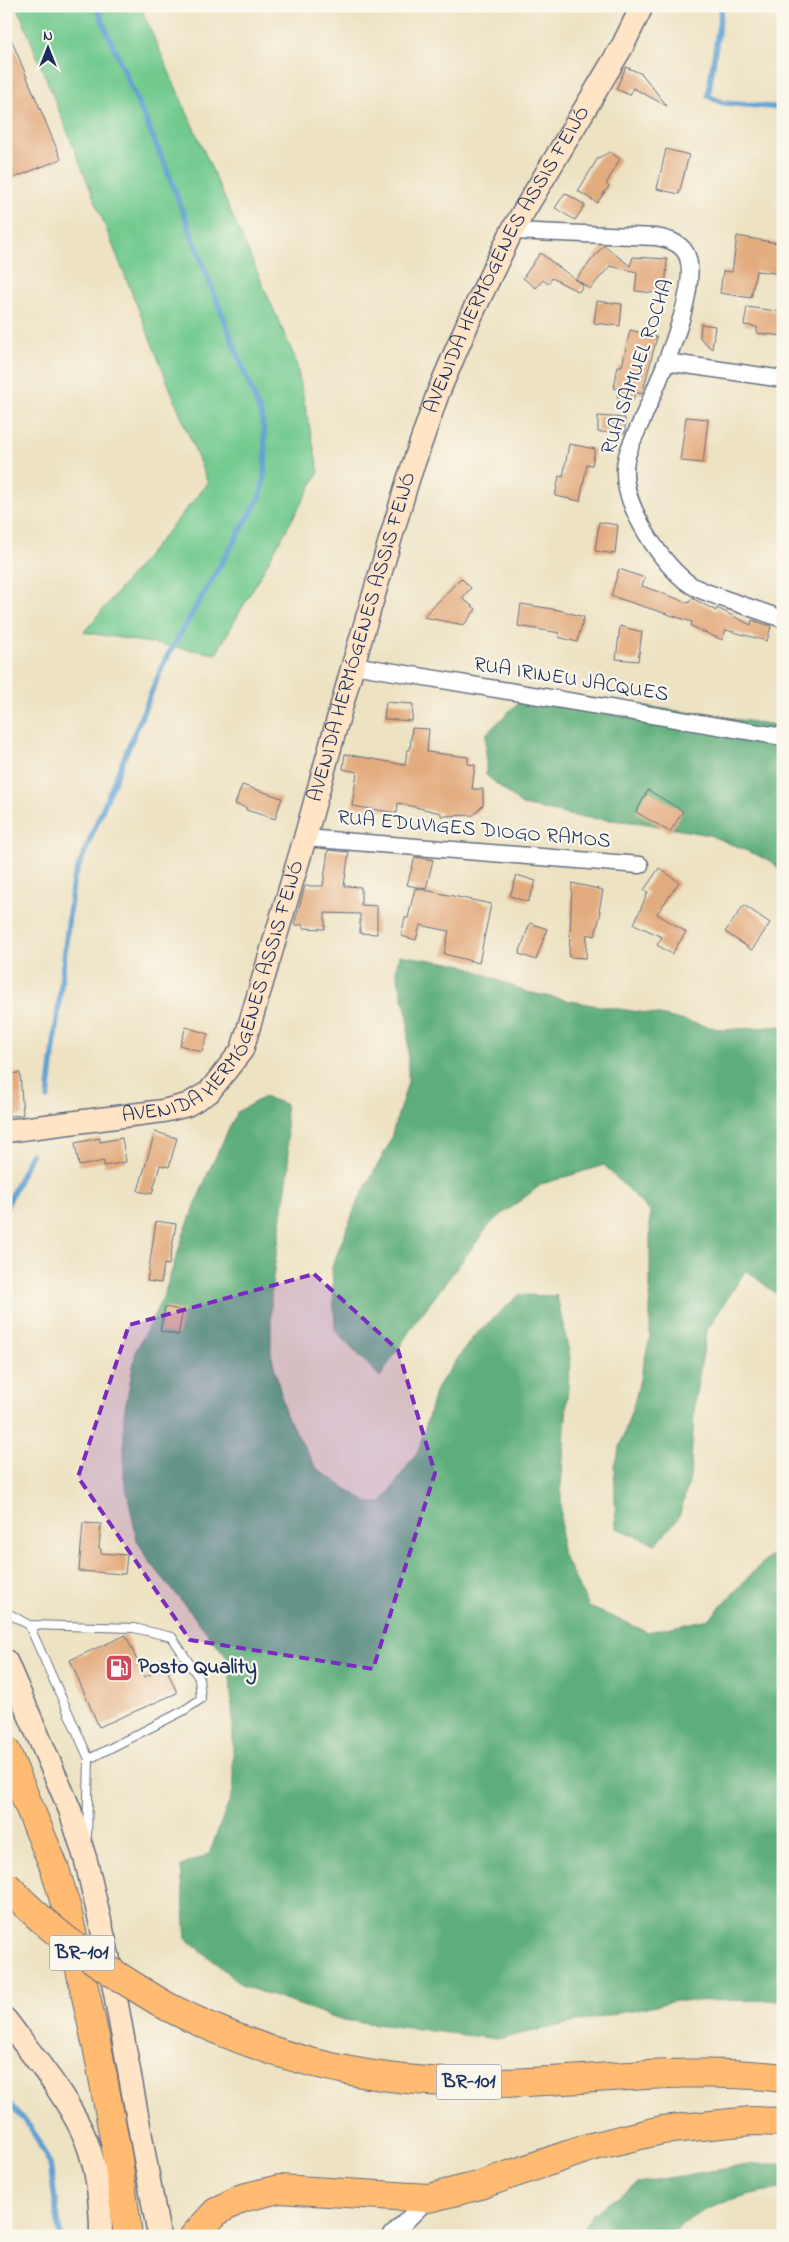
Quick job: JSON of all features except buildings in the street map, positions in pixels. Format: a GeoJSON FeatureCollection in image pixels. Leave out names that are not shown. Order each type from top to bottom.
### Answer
{"type":"FeatureCollection","features":[{"type":"Feature","properties":{"kind":"highway","name":"BR-101"},"geometry":{"type":"LineString","coordinates":[[6,1751],[55,1869],[67,1910],[99,2056],[118,2159],[128,2236]]}},
{"type":"Feature","properties":{"kind":"highway","name":"BR-101"},"geometry":{"type":"LineString","coordinates":[[6,1885],[27,1908],[66,1941],[99,1965],[168,2007],[210,2029],[260,2048],[331,2067],[398,2078],[447,2082],[500,2082],[718,2074],[783,2078]]}},
{"type":"Feature","properties":{"kind":"highway"},"geometry":{"type":"LineString","coordinates":[[194,2236],[216,2212],[242,2198],[279,2189],[429,2198],[477,2186],[591,2147],[662,2130],[751,2120],[783,2122]]}},
{"type":"Feature","properties":{"kind":"main road","name":"AVENIDA HERMÓGENES ASSIS FEIJÓ"},"geometry":{"type":"LineString","coordinates":[[6,1131],[163,1111],[186,1105],[209,1092],[242,1050],[408,480],[438,393],[470,318],[512,231],[623,45],[642,6]]}},
{"type":"Feature","properties":{"kind":"main road"},"geometry":{"type":"LineString","coordinates":[[6,1661],[70,1810],[86,1861],[110,1965],[159,2236]]}},
{"type":"Feature","properties":{"kind":"main road"},"geometry":{"type":"LineString","coordinates":[[6,2020],[51,2080],[83,2133],[94,2166],[101,2236]]}},
{"type":"Feature","properties":{"kind":"street","name":"RUA SAMUEL ROCHA"},"geometry":{"type":"LineString","coordinates":[[512,231],[656,237],[669,240],[684,250],[690,262],[689,292],[666,362],[630,450],[624,469],[626,490],[635,512],[656,547],[672,568],[691,585],[783,619]]}},
{"type":"Feature","properties":{"kind":"street"},"geometry":{"type":"LineString","coordinates":[[666,362],[783,379]]}},
{"type":"Feature","properties":{"kind":"street","name":"RUA IRINEU JACQUES"},"geometry":{"type":"LineString","coordinates":[[353,665],[783,737]]}},
{"type":"Feature","properties":{"kind":"street","name":"RUA EDUVIGES DIOGO RAMOS"},"geometry":{"type":"LineString","coordinates":[[305,838],[640,865]]}},
{"type":"Feature","properties":{"kind":"street"},"geometry":{"type":"LineString","coordinates":[[391,2236],[429,2198]]}},
{"type":"Feature","properties":{"kind":"lane"},"geometry":{"type":"LineString","coordinates":[[6,1612],[29,1625],[134,1628],[172,1637],[199,1678],[201,1699],[183,1711],[89,1759]]}},
{"type":"Feature","properties":{"kind":"lane"},"geometry":{"type":"LineString","coordinates":[[29,1625],[89,1759],[86,1861]]}},
{"type":"Feature","properties":{"kind":"highlighted area"},"geometry":{"type":"Polygon","coordinates":[[[314,1274],[398,1350],[435,1473],[373,1669],[190,1640],[78,1477],[129,1325],[314,1274]]]}},
{"type":"Feature","properties":{"kind":"green space"},"geometry":{"type":"Polygon","coordinates":[[[17,6],[140,6],[295,358],[319,472],[216,654],[84,632],[208,483],[17,6]]]}},
{"type":"Feature","properties":{"kind":"green space"},"geometry":{"type":"Polygon","coordinates":[[[526,695],[586,698],[783,726],[783,874],[771,861],[709,835],[642,823],[579,817],[522,805],[486,775],[486,734],[526,695]]]}},
{"type":"Feature","properties":{"kind":"green space"},"geometry":{"type":"Polygon","coordinates":[[[399,955],[463,965],[526,992],[592,1005],[660,1015],[723,1030],[783,1026],[783,1295],[775,1293],[746,1270],[707,1330],[695,1399],[690,1478],[679,1517],[656,1544],[616,1528],[614,1465],[635,1400],[650,1337],[650,1212],[604,1165],[542,1184],[491,1223],[414,1324],[380,1377],[335,1330],[332,1267],[357,1203],[389,1144],[408,1082],[408,1018],[396,970],[399,955]]]}},
{"type":"Feature","properties":{"kind":"green space"},"geometry":{"type":"Polygon","coordinates":[[[264,1097],[285,1104],[289,1167],[271,1292],[271,1353],[286,1415],[317,1469],[368,1503],[382,1503],[419,1449],[436,1389],[473,1337],[519,1295],[557,1296],[570,1358],[561,1488],[561,1551],[589,1607],[648,1632],[709,1619],[756,1569],[783,1545],[783,2000],[675,2001],[497,2039],[343,2020],[243,1986],[186,1938],[181,1866],[209,1854],[233,1792],[233,1723],[229,1660],[146,1557],[137,1540],[124,1477],[124,1414],[136,1351],[164,1295],[184,1233],[208,1173],[237,1112],[264,1097]]]}},
{"type":"Feature","properties":{"kind":"green space"},"geometry":{"type":"Polygon","coordinates":[[[754,2164],[783,2164],[783,2189],[753,2194],[721,2203],[679,2226],[668,2236],[581,2236],[591,2215],[637,2183],[754,2164]]]}},
{"type":"Feature","properties":{"kind":"waterway"},"geometry":{"type":"LineString","coordinates":[[48,1098],[73,880],[165,660],[260,497],[265,467],[262,418],[165,165],[96,6]]}},
{"type":"Feature","properties":{"kind":"waterway"},"geometry":{"type":"LineString","coordinates":[[722,6],[708,96],[723,103],[783,108]]}},
{"type":"Feature","properties":{"kind":"waterway"},"geometry":{"type":"LineString","coordinates":[[6,1208],[31,1154]]}},
{"type":"Feature","properties":{"kind":"waterway"},"geometry":{"type":"LineString","coordinates":[[6,2100],[31,2128],[50,2164],[60,2236]]}},
{"type":"Feature","properties":{"kind":"place","name":"Posto Quality"},"geometry":{"type":"Point","coordinates":[119,1668]}}]}
